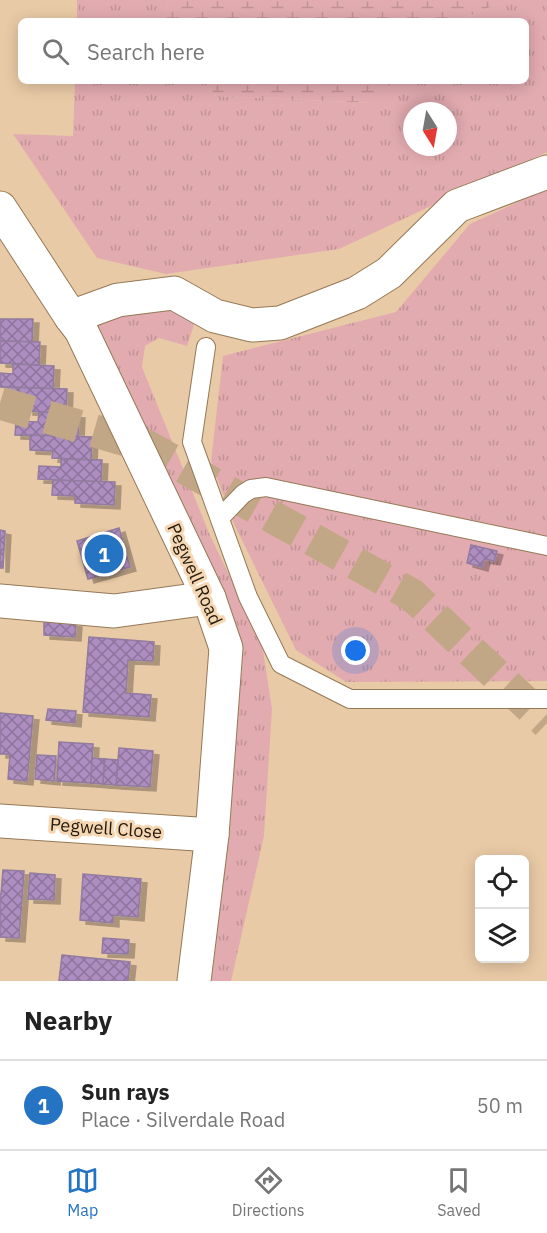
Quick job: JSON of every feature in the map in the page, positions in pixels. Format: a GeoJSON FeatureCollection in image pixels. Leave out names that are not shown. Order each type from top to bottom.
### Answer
{"type":"FeatureCollection","features":[{"type":"Feature","properties":{"kind":"street"},"geometry":{"type":"LineString","coordinates":[[71,317],[118,300],[174,293],[214,315],[252,325],[280,323],[357,293],[389,273],[457,206],[547,172]]}},
{"type":"Feature","properties":{"kind":"street","name":"Pegwell Road"},"geometry":{"type":"LineString","coordinates":[[0,208],[81,330],[209,598],[226,648],[212,835],[194,981]]}},
{"type":"Feature","properties":{"kind":"street"},"geometry":{"type":"LineString","coordinates":[[0,601],[114,611],[209,598]]}},
{"type":"Feature","properties":{"kind":"street","name":"Pegwell Close"},"geometry":{"type":"LineString","coordinates":[[0,821],[212,835]]}},
{"type":"Feature","properties":{"kind":"lane"},"geometry":{"type":"LineString","coordinates":[[206,347],[192,442],[248,597],[281,664],[351,699],[547,699]]}},
{"type":"Feature","properties":{"kind":"lane"},"geometry":{"type":"LineString","coordinates":[[220,518],[243,494],[251,489],[266,487],[547,546]]}},
{"type":"Feature","properties":{"kind":"green space"},"geometry":{"type":"Polygon","coordinates":[[[77,0],[169,0],[164,18],[77,18],[77,0]]]}},
{"type":"Feature","properties":{"kind":"green space"},"geometry":{"type":"Polygon","coordinates":[[[169,0],[507,0],[464,18],[164,18],[169,0]]]}},
{"type":"Feature","properties":{"kind":"green space"},"geometry":{"type":"Polygon","coordinates":[[[507,0],[547,0],[547,152],[339,249],[166,274],[97,258],[13,134],[73,136],[75,84],[207,84],[216,96],[372,103],[388,84],[529,84],[529,18],[464,18],[507,0]]]}},
{"type":"Feature","properties":{"kind":"green space"},"geometry":{"type":"Polygon","coordinates":[[[207,84],[389,84],[373,103],[216,96],[207,84]]]}},
{"type":"Feature","properties":{"kind":"green space"},"geometry":{"type":"Polygon","coordinates":[[[547,189],[547,681],[346,682],[296,650],[234,524],[211,461],[223,356],[396,312],[470,224],[547,189]]]}},
{"type":"Feature","properties":{"kind":"green space"},"geometry":{"type":"Polygon","coordinates":[[[158,305],[196,319],[187,346],[159,338],[145,346],[142,367],[209,533],[262,644],[272,709],[264,836],[231,981],[202,981],[232,665],[91,327],[114,307],[158,305]]]}},
{"type":"Feature","properties":{"kind":"building"},"geometry":{"type":"Polygon","coordinates":[[[0,319],[33,319],[32,342],[0,341],[0,319]]]}},
{"type":"Feature","properties":{"kind":"building"},"geometry":{"type":"Polygon","coordinates":[[[0,341],[40,342],[39,365],[0,363],[0,341]]]}},
{"type":"Feature","properties":{"kind":"building"},"geometry":{"type":"Polygon","coordinates":[[[13,364],[54,366],[53,389],[0,387],[0,373],[13,374],[13,364]]]}},
{"type":"Feature","properties":{"kind":"building"},"geometry":{"type":"Polygon","coordinates":[[[5,387],[67,389],[66,413],[27,411],[27,403],[4,402],[5,387]]]}},
{"type":"Feature","properties":{"kind":"building"},"geometry":{"type":"Polygon","coordinates":[[[39,412],[79,414],[78,437],[15,435],[16,421],[38,422],[39,412]]]}},
{"type":"Feature","properties":{"kind":"building"},"geometry":{"type":"Polygon","coordinates":[[[30,435],[92,437],[91,460],[52,458],[53,451],[30,450],[30,435]]]}},
{"type":"Feature","properties":{"kind":"building"},"geometry":{"type":"Polygon","coordinates":[[[61,459],[102,460],[101,482],[38,479],[39,466],[61,467],[61,459]]]}},
{"type":"Feature","properties":{"kind":"building"},"geometry":{"type":"Polygon","coordinates":[[[53,480],[115,482],[114,505],[75,503],[75,496],[52,495],[53,480]]]}},
{"type":"Feature","properties":{"kind":"building"},"geometry":{"type":"Polygon","coordinates":[[[119,528],[130,567],[88,579],[77,541],[119,528]]]}},
{"type":"Feature","properties":{"kind":"building"},"geometry":{"type":"Polygon","coordinates":[[[0,530],[5,531],[3,568],[0,568],[0,530]]]}},
{"type":"Feature","properties":{"kind":"building"},"geometry":{"type":"Polygon","coordinates":[[[471,545],[497,551],[494,561],[484,559],[482,567],[467,563],[471,545]]]}},
{"type":"Feature","properties":{"kind":"building"},"geometry":{"type":"Polygon","coordinates":[[[44,621],[76,623],[75,637],[44,635],[44,621]]]}},
{"type":"Feature","properties":{"kind":"building"},"geometry":{"type":"Polygon","coordinates":[[[89,637],[154,642],[153,661],[128,660],[126,693],[151,695],[149,717],[83,712],[89,637]]]}},
{"type":"Feature","properties":{"kind":"building"},"geometry":{"type":"Polygon","coordinates":[[[48,709],[76,711],[75,723],[46,720],[48,709]]]}},
{"type":"Feature","properties":{"kind":"building"},"geometry":{"type":"Polygon","coordinates":[[[0,713],[33,716],[27,781],[8,779],[10,754],[0,754],[0,713]]]}},
{"type":"Feature","properties":{"kind":"building"},"geometry":{"type":"Polygon","coordinates":[[[59,742],[93,744],[91,783],[57,781],[59,742]]]}},
{"type":"Feature","properties":{"kind":"building"},"geometry":{"type":"Polygon","coordinates":[[[119,748],[153,751],[150,787],[116,785],[119,748]]]}},
{"type":"Feature","properties":{"kind":"building"},"geometry":{"type":"Polygon","coordinates":[[[37,755],[56,756],[54,781],[35,779],[37,755]]]}},
{"type":"Feature","properties":{"kind":"building"},"geometry":{"type":"Polygon","coordinates":[[[92,758],[105,759],[103,784],[91,783],[92,758]]]}},
{"type":"Feature","properties":{"kind":"building"},"geometry":{"type":"Polygon","coordinates":[[[105,759],[118,760],[116,785],[103,784],[105,759]]]}},
{"type":"Feature","properties":{"kind":"building"},"geometry":{"type":"Polygon","coordinates":[[[3,870],[24,871],[19,938],[0,937],[0,894],[3,870]]]}},
{"type":"Feature","properties":{"kind":"building"},"geometry":{"type":"Polygon","coordinates":[[[30,873],[55,875],[54,900],[28,899],[30,873]]]}},
{"type":"Feature","properties":{"kind":"building"},"geometry":{"type":"Polygon","coordinates":[[[83,874],[141,879],[138,917],[113,915],[113,923],[80,920],[83,874]]]}},
{"type":"Feature","properties":{"kind":"building"},"geometry":{"type":"Polygon","coordinates":[[[103,938],[129,940],[128,954],[102,953],[103,938]]]}},
{"type":"Feature","properties":{"kind":"building"},"geometry":{"type":"Polygon","coordinates":[[[62,955],[130,962],[128,981],[59,981],[62,955]]]}},
{"type":"Feature","properties":{"kind":"tunnel"},"geometry":{"type":"LineString","coordinates":[[0,403],[146,446],[412,595],[547,723]]}},
{"type":"Feature","properties":{"kind":"place","name":"Sun rays"},"geometry":{"type":"Point","coordinates":[104,554]}}]}
